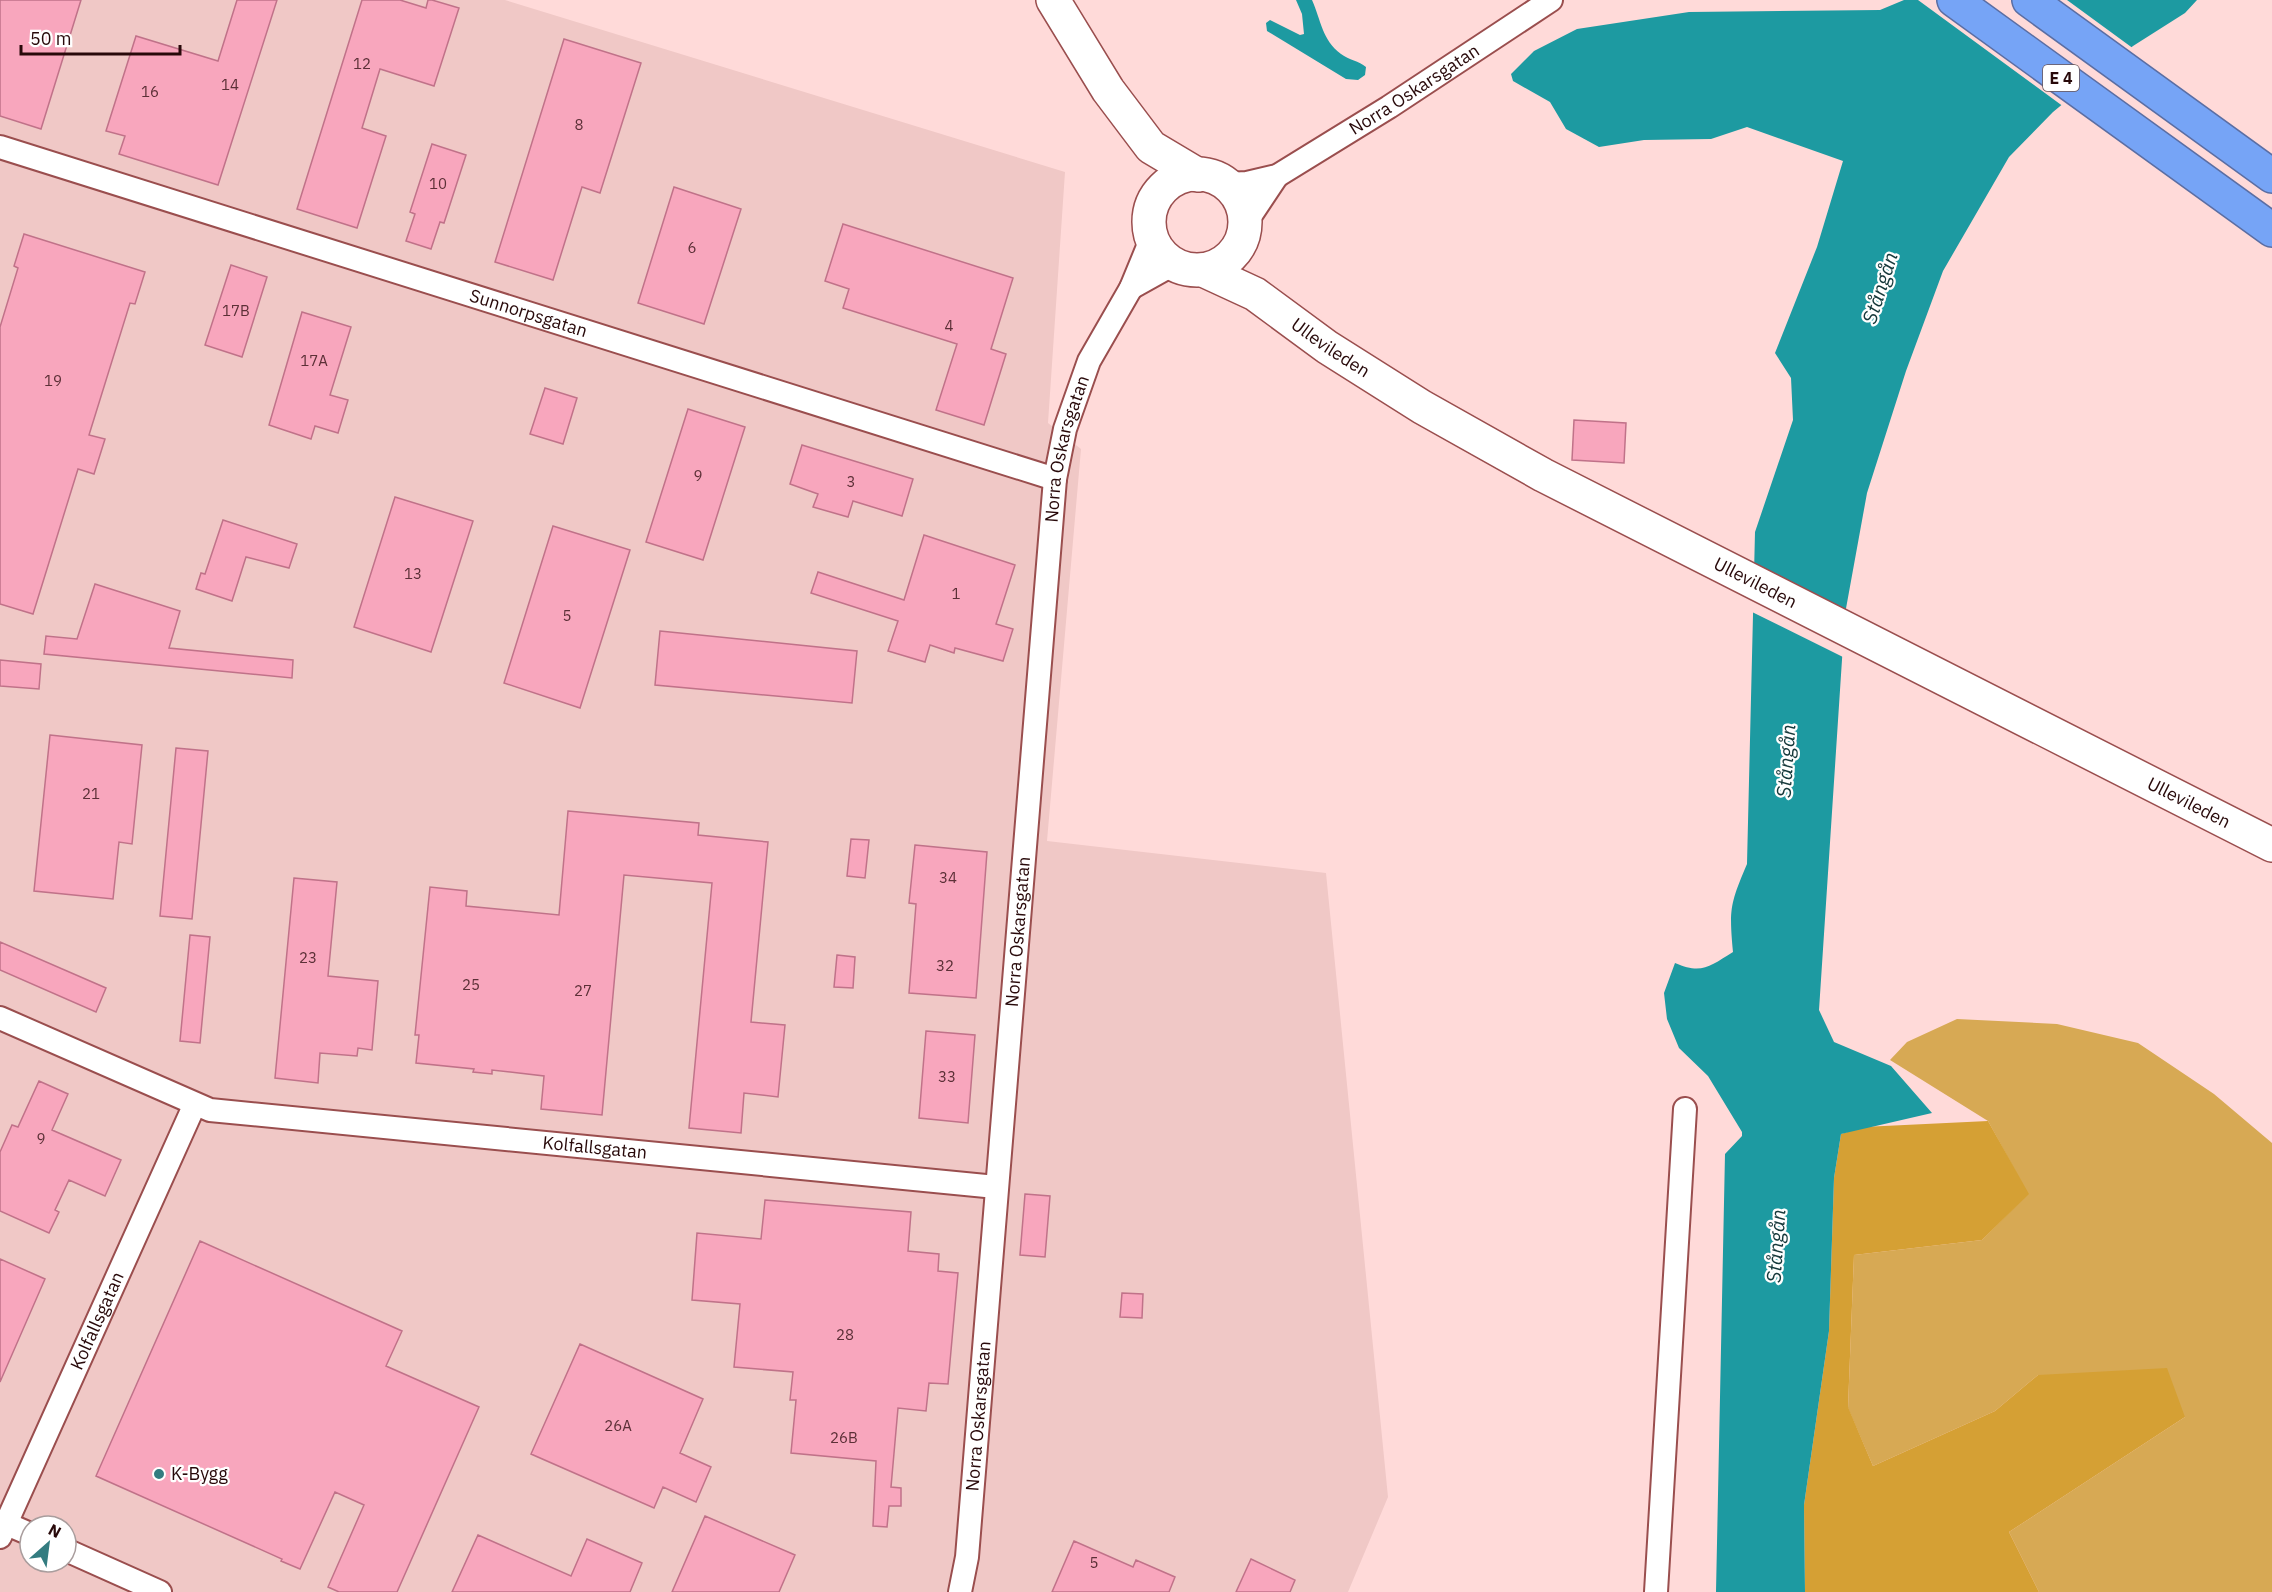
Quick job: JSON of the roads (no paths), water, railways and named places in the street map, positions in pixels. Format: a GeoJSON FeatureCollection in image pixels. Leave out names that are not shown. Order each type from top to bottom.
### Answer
{"type":"FeatureCollection","features":[{"type":"Feature","properties":{"kind":"highway","name":"E 4"},"geometry":{"type":"LineString","coordinates":[[1954,0],[2272,230]]}},
{"type":"Feature","properties":{"kind":"highway","name":"E 4"},"geometry":{"type":"LineString","coordinates":[[2029,0],[2272,176]]}},
{"type":"Feature","properties":{"kind":"main road"},"geometry":{"type":"LineString","coordinates":[[1053,0],[1108,90],[1151,147],[1212,179],[1242,206],[1242,264],[1255,294]]}},
{"type":"Feature","properties":{"kind":"main road"},"geometry":{"type":"LineString","coordinates":[[1151,147],[1157,196],[1150,216],[1152,237],[1160,253],[1188,267],[1223,263],[1242,236]]}},
{"type":"Feature","properties":{"kind":"main road"},"geometry":{"type":"LineString","coordinates":[[1157,196],[1179,178],[1212,179]]}},
{"type":"Feature","properties":{"kind":"main road","name":"Ullevileden"},"geometry":{"type":"LineString","coordinates":[[1188,267],[1255,294],[1327,347],[1422,407],[1543,475],[2272,845]]}},
{"type":"Feature","properties":{"kind":"street","name":"Norra Oskarsgatan"},"geometry":{"type":"LineString","coordinates":[[1212,179],[1247,183],[1277,176],[1389,107],[1551,0]]}},
{"type":"Feature","properties":{"kind":"street","name":"Sunnorpsgatan"},"geometry":{"type":"LineString","coordinates":[[0,147],[1055,479]]}},
{"type":"Feature","properties":{"kind":"street","name":"Norra Oskarsgatan"},"geometry":{"type":"LineString","coordinates":[[1242,236],[1277,176]]}},
{"type":"Feature","properties":{"kind":"street","name":"Norra Oskarsgatan"},"geometry":{"type":"LineString","coordinates":[[960,1592],[967,1557],[1055,479],[1065,429],[1089,361],[1131,288],[1152,237]]}},
{"type":"Feature","properties":{"kind":"street"},"geometry":{"type":"LineString","coordinates":[[1131,288],[1188,267]]}},
{"type":"Feature","properties":{"kind":"street","name":"Kolfallsgatan"},"geometry":{"type":"LineString","coordinates":[[0,1018],[194,1106],[227,1113],[996,1187]]}},
{"type":"Feature","properties":{"kind":"street","name":"Kolfallsgatan"},"geometry":{"type":"LineString","coordinates":[[2,1527],[194,1106]]}},
{"type":"Feature","properties":{"kind":"street"},"geometry":{"type":"LineString","coordinates":[[1656,1592],[1685,1109]]}},
{"type":"Feature","properties":{"kind":"street"},"geometry":{"type":"LineString","coordinates":[[2,1527],[18,1531]]}},
{"type":"Feature","properties":{"kind":"street"},"geometry":{"type":"LineString","coordinates":[[78,1555],[159,1592]]}},
{"type":"Feature","properties":{"kind":"water"},"geometry":{"type":"Polygon","coordinates":[[[1296,0],[1312,0],[1330,42],[1341,54],[1366,67],[1365,75],[1358,80],[1346,79],[1267,31],[1266,23],[1270,20],[1300,35],[1304,34],[1302,14],[1296,0]]]}},
{"type":"Feature","properties":{"kind":"water","name":"Stångån"},"geometry":{"type":"Polygon","coordinates":[[[1904,0],[2197,0],[2185,13],[2133,46],[2053,112],[2009,157],[1943,271],[1906,371],[1867,493],[1845,614],[1819,1010],[1834,1042],[1891,1066],[1932,1113],[1841,1134],[1834,1178],[1829,1331],[1804,1505],[1805,1592],[1716,1592],[1725,1154],[1742,1136],[1742,1132],[1708,1076],[1679,1048],[1667,1019],[1664,993],[1675,963],[1684,967],[1706,967],[1733,952],[1732,907],[1747,864],[1755,532],[1793,420],[1791,378],[1775,353],[1817,247],[1843,161],[1747,127],[1711,139],[1644,140],[1599,147],[1566,129],[1550,102],[1513,81],[1511,74],[1534,51],[1577,29],[1689,12],[1880,10],[1904,0]]]}},
{"type":"Feature","properties":{"kind":"place","name":"K-Bygg"},"geometry":{"type":"Point","coordinates":[159,1474]}}]}
